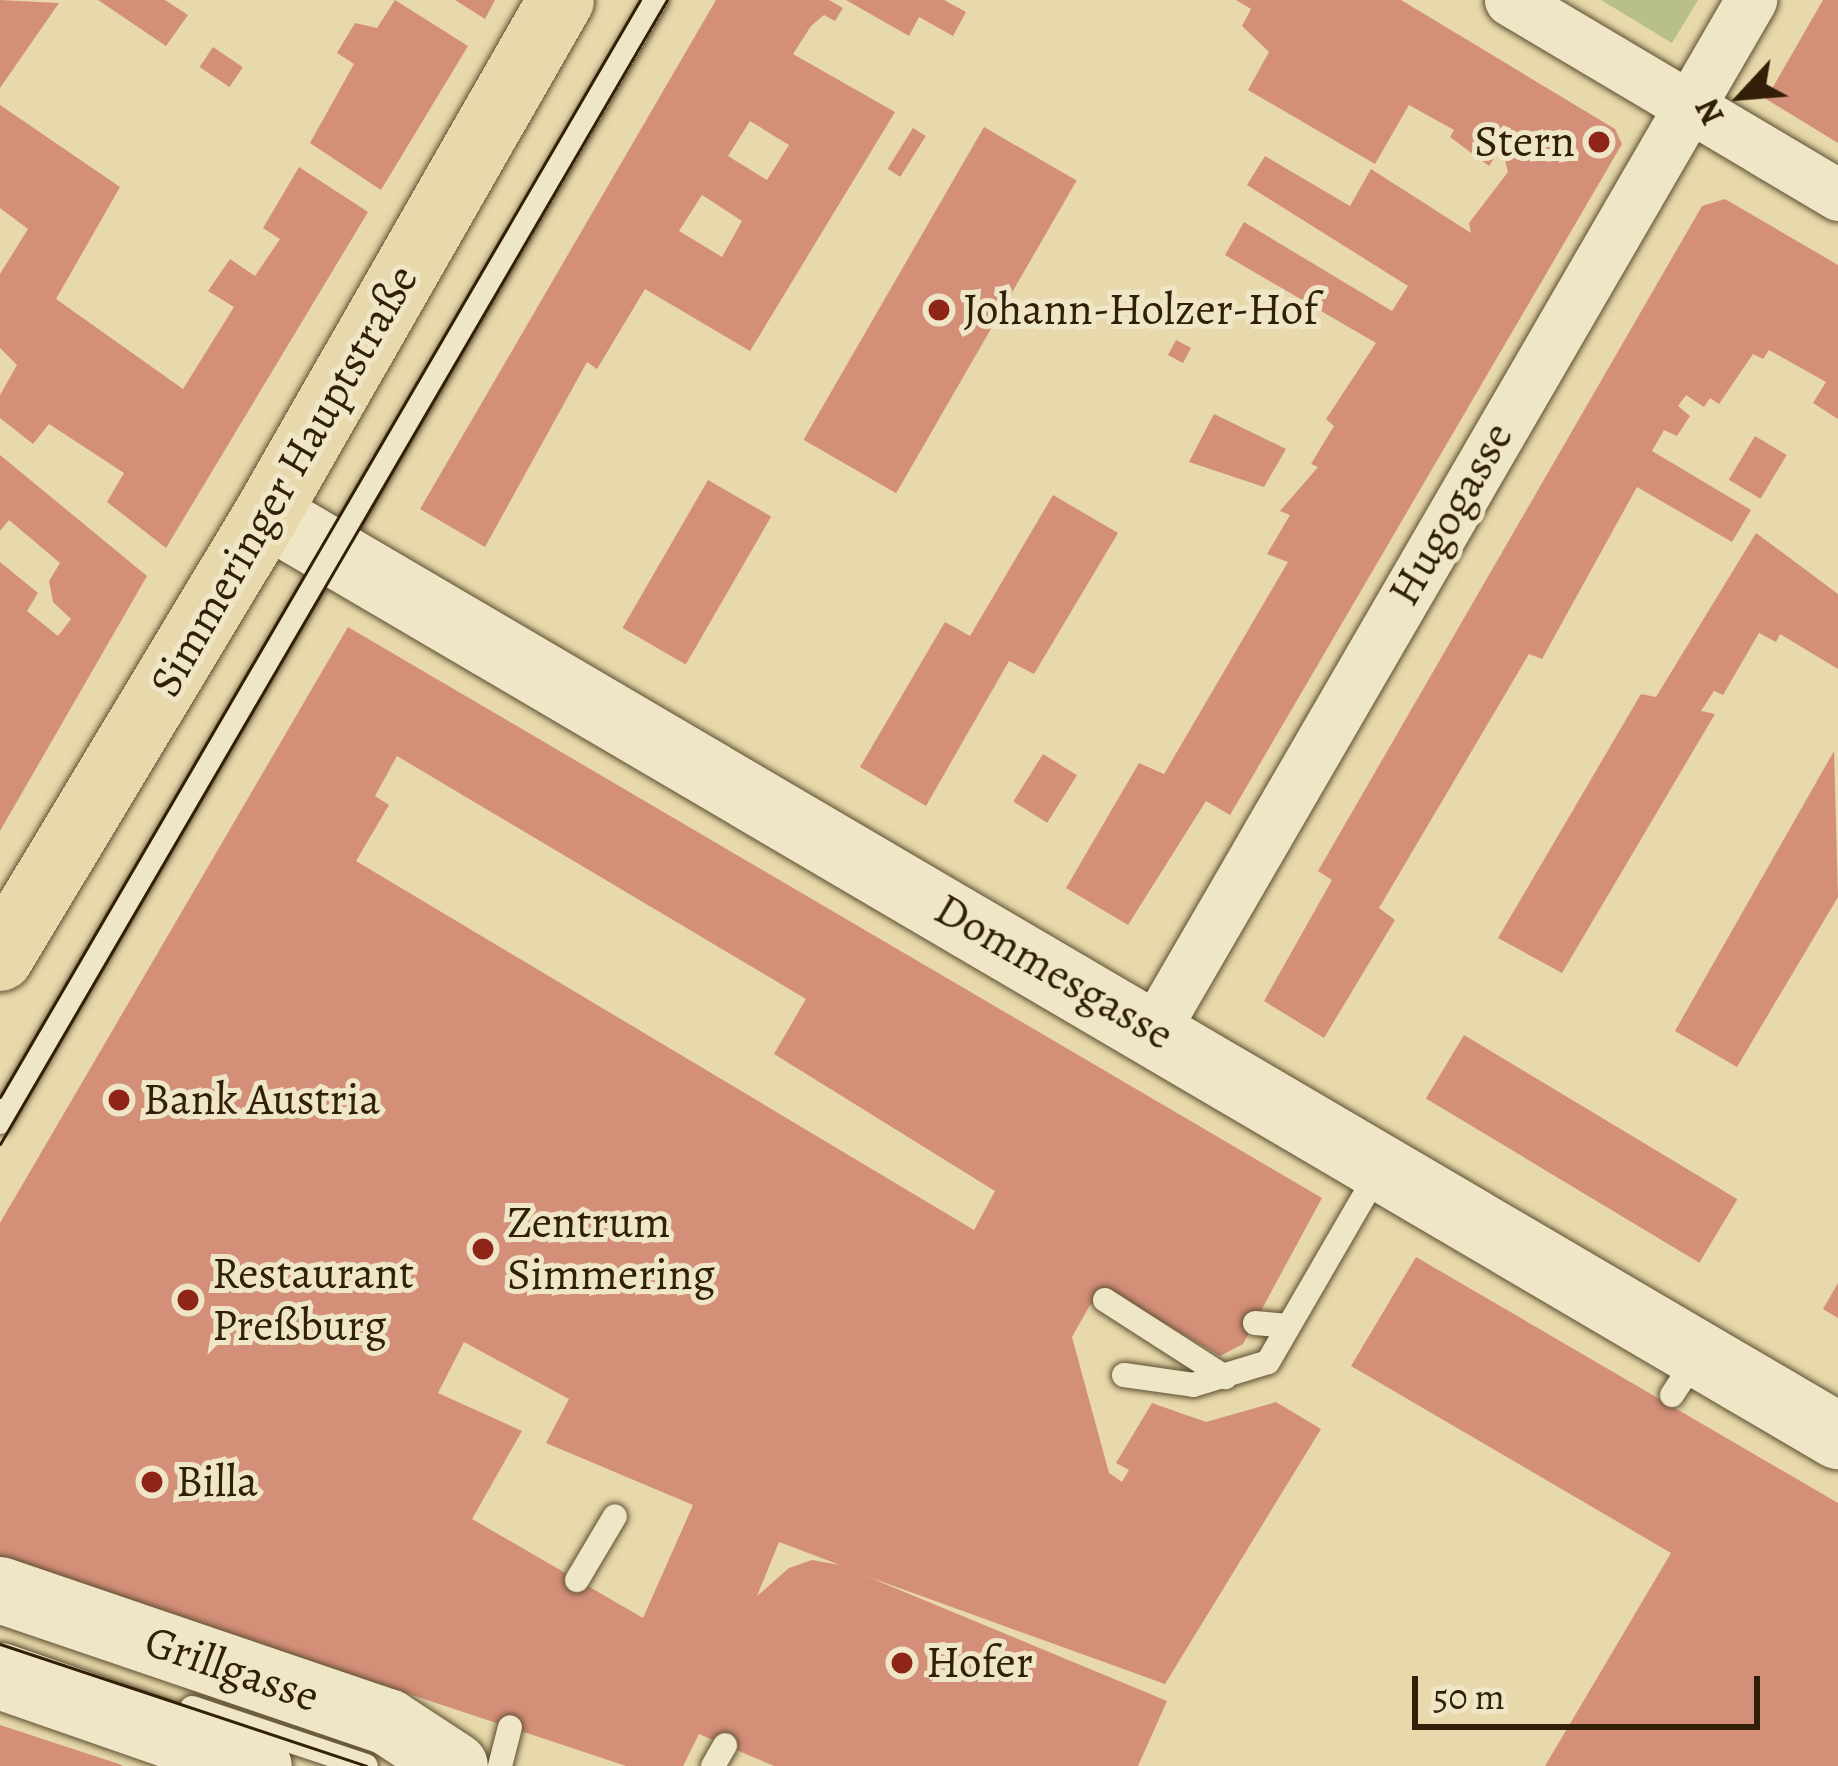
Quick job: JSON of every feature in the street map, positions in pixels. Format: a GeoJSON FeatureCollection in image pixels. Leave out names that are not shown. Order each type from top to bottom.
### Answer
{"type":"FeatureCollection","features":[{"type":"Feature","properties":{"kind":"main road","name":"Simmeringer Hauptstraße"},"geometry":{"type":"LineString","coordinates":[[0,958],[267,514],[561,0]]}},
{"type":"Feature","properties":{"kind":"street"},"geometry":{"type":"LineString","coordinates":[[1510,0],[1838,195]]}},
{"type":"Feature","properties":{"kind":"street","name":"Hugogasse"},"geometry":{"type":"LineString","coordinates":[[1154,1030],[1751,0]]}},
{"type":"Feature","properties":{"kind":"street","name":"Dommesgasse"},"geometry":{"type":"LineString","coordinates":[[267,514],[1383,1164],[1687,1373],[1838,1436]]}},
{"type":"Feature","properties":{"kind":"street","name":"Grillgasse"},"geometry":{"type":"LineString","coordinates":[[0,1590],[388,1722],[455,1766]]}},
{"type":"Feature","properties":{"kind":"street","name":"Grillgasse"},"geometry":{"type":"LineString","coordinates":[[0,1676],[259,1766]]}},
{"type":"Feature","properties":{"kind":"lane"},"geometry":{"type":"LineString","coordinates":[[0,1121],[656,0]]}},
{"type":"Feature","properties":{"kind":"lane"},"geometry":{"type":"LineString","coordinates":[[1124,1375],[1193,1385],[1268,1362],[1383,1164]]}},
{"type":"Feature","properties":{"kind":"lane"},"geometry":{"type":"LineString","coordinates":[[1105,1300],[1225,1377]]}},
{"type":"Feature","properties":{"kind":"lane"},"geometry":{"type":"LineString","coordinates":[[1255,1323],[1288,1326]]}},
{"type":"Feature","properties":{"kind":"lane"},"geometry":{"type":"LineString","coordinates":[[577,1580],[615,1516]]}},
{"type":"Feature","properties":{"kind":"lane","name":"Grillgasse"},"geometry":{"type":"LineString","coordinates":[[172,1702],[366,1766]]}},
{"type":"Feature","properties":{"kind":"lane"},"geometry":{"type":"LineString","coordinates":[[500,1766],[510,1727]]}},
{"type":"Feature","properties":{"kind":"green space"},"geometry":{"type":"Polygon","coordinates":[[[1601,0],[1698,0],[1672,43],[1601,0]]]}},
{"type":"Feature","properties":{"kind":"building"},"geometry":{"type":"Polygon","coordinates":[[[0,0],[59,3],[0,88],[0,0]]]}},
{"type":"Feature","properties":{"kind":"building"},"geometry":{"type":"Polygon","coordinates":[[[98,0],[165,0],[188,15],[166,46],[98,0]]]}},
{"type":"Feature","properties":{"kind":"building"},"geometry":{"type":"Polygon","coordinates":[[[395,0],[468,46],[381,190],[310,143],[354,64],[337,53],[355,23],[377,28],[395,0]]]}},
{"type":"Feature","properties":{"kind":"building"},"geometry":{"type":"Polygon","coordinates":[[[455,0],[495,0],[485,19],[455,0]]]}},
{"type":"Feature","properties":{"kind":"building"},"geometry":{"type":"Polygon","coordinates":[[[716,0],[829,0],[843,8],[835,21],[824,15],[811,26],[793,54],[895,112],[750,351],[645,289],[597,369],[587,362],[485,547],[420,509],[716,0]],[[750,121],[728,156],[767,180],[789,145],[750,121]],[[702,195],[679,231],[722,257],[742,221],[702,195]]]}},
{"type":"Feature","properties":{"kind":"building"},"geometry":{"type":"Polygon","coordinates":[[[846,0],[944,0],[966,12],[953,36],[919,17],[909,36],[846,0]]]}},
{"type":"Feature","properties":{"kind":"building"},"geometry":{"type":"Polygon","coordinates":[[[1236,0],[1401,0],[1615,129],[1622,144],[1230,815],[1206,801],[1128,925],[1066,888],[1139,763],[1164,774],[1288,562],[1267,554],[1290,515],[1280,511],[1318,467],[1311,464],[1334,426],[1326,419],[1376,343],[1225,255],[1244,222],[1392,311],[1408,286],[1247,185],[1265,156],[1350,206],[1371,169],[1471,233],[1469,223],[1508,172],[1505,160],[1496,155],[1489,166],[1450,137],[1454,130],[1409,105],[1375,164],[1248,90],[1269,52],[1242,26],[1251,9],[1236,0]]]}},
{"type":"Feature","properties":{"kind":"building"},"geometry":{"type":"Polygon","coordinates":[[[1823,0],[1838,0],[1838,143],[1766,99],[1823,0]]]}},
{"type":"Feature","properties":{"kind":"building"},"geometry":{"type":"Polygon","coordinates":[[[213,47],[243,67],[229,87],[200,67],[213,47]]]}},
{"type":"Feature","properties":{"kind":"building"},"geometry":{"type":"Polygon","coordinates":[[[0,105],[120,187],[56,299],[183,389],[234,307],[208,291],[230,259],[255,276],[280,239],[263,228],[299,167],[368,212],[166,548],[107,502],[124,473],[49,424],[33,444],[0,418],[0,395],[17,365],[0,348],[0,274],[28,229],[0,208],[0,105]]]}},
{"type":"Feature","properties":{"kind":"building","name":"Johann-Holzer-Hof"},"geometry":{"type":"Polygon","coordinates":[[[984,127],[1077,180],[896,493],[804,440],[984,127]]]}},
{"type":"Feature","properties":{"kind":"building"},"geometry":{"type":"Polygon","coordinates":[[[913,128],[926,136],[900,177],[888,169],[913,128]]]}},
{"type":"Feature","properties":{"kind":"building"},"geometry":{"type":"Polygon","coordinates":[[[1725,199],[1838,265],[1838,419],[1813,403],[1826,382],[1769,350],[1763,359],[1753,354],[1719,404],[1710,398],[1704,407],[1686,395],[1678,406],[1690,416],[1677,436],[1664,430],[1652,451],[1751,510],[1732,542],[1637,487],[1542,659],[1529,654],[1379,908],[1395,920],[1324,1038],[1264,1001],[1332,880],[1318,871],[1702,206],[1725,199]]]}},
{"type":"Feature","properties":{"kind":"building"},"geometry":{"type":"Polygon","coordinates":[[[1176,340],[1191,348],[1183,363],[1168,355],[1176,340]]]}},
{"type":"Feature","properties":{"kind":"building"},"geometry":{"type":"Polygon","coordinates":[[[1214,414],[1286,449],[1264,487],[1189,462],[1214,414]]]}},
{"type":"Feature","properties":{"kind":"building"},"geometry":{"type":"Polygon","coordinates":[[[1755,436],[1787,455],[1760,499],[1729,480],[1755,436]]]}},
{"type":"Feature","properties":{"kind":"building"},"geometry":{"type":"Polygon","coordinates":[[[0,455],[147,576],[0,831],[0,562],[38,593],[27,611],[58,636],[71,619],[53,602],[49,581],[60,563],[9,520],[0,531],[0,455]]]}},
{"type":"Feature","properties":{"kind":"building"},"geometry":{"type":"Polygon","coordinates":[[[708,480],[771,516],[686,665],[622,628],[708,480]]]}},
{"type":"Feature","properties":{"kind":"building"},"geometry":{"type":"Polygon","coordinates":[[[1053,495],[1118,533],[1034,674],[1009,661],[926,806],[860,767],[945,622],[970,636],[1053,495]]]}},
{"type":"Feature","properties":{"kind":"building"},"geometry":{"type":"Polygon","coordinates":[[[1756,533],[1838,594],[1838,669],[1780,634],[1776,642],[1759,633],[1723,695],[1714,691],[1701,711],[1715,714],[1562,973],[1498,938],[1641,694],[1656,697],[1756,533]]]}},
{"type":"Feature","properties":{"kind":"building"},"geometry":{"type":"Polygon","coordinates":[[[348,627],[1322,1198],[1243,1344],[1220,1356],[1120,1297],[1090,1305],[1072,1337],[1109,1473],[1122,1482],[1129,1470],[1116,1463],[1152,1403],[1206,1422],[1276,1402],[1321,1429],[1165,1684],[866,1576],[1167,1701],[1138,1766],[774,1766],[699,1734],[683,1766],[626,1766],[0,1558],[0,1223],[348,627]],[[397,756],[375,796],[389,805],[356,861],[974,1230],[995,1191],[774,1054],[806,999],[397,756]],[[464,1342],[438,1393],[522,1431],[472,1519],[643,1618],[693,1505],[546,1443],[569,1399],[464,1342]],[[779,1542],[757,1596],[789,1568],[812,1560],[840,1565],[779,1542]]]}},
{"type":"Feature","properties":{"kind":"building"},"geometry":{"type":"Polygon","coordinates":[[[1834,751],[1838,897],[1737,1067],[1675,1031],[1834,751]]]}},
{"type":"Feature","properties":{"kind":"building"},"geometry":{"type":"Polygon","coordinates":[[[1043,754],[1077,775],[1047,823],[1013,801],[1043,754]]]}},
{"type":"Feature","properties":{"kind":"building"},"geometry":{"type":"Polygon","coordinates":[[[1464,1035],[1737,1199],[1699,1263],[1426,1098],[1464,1035]]]}},
{"type":"Feature","properties":{"kind":"building"},"geometry":{"type":"Polygon","coordinates":[[[1416,1257],[1838,1503],[1838,1766],[1545,1766],[1671,1553],[1351,1366],[1416,1257]]]}},
{"type":"Feature","properties":{"kind":"building"},"geometry":{"type":"Polygon","coordinates":[[[1838,1283],[1838,1318],[1823,1309],[1838,1283]]]}},
{"type":"Feature","properties":{"kind":"building"},"geometry":{"type":"Polygon","coordinates":[[[0,1725],[122,1765],[122,1766],[0,1766],[0,1725]]]}},
{"type":"Feature","properties":{"kind":"tram line"},"geometry":{"type":"LineString","coordinates":[[0,1097],[640,0]]}},
{"type":"Feature","properties":{"kind":"tram line"},"geometry":{"type":"LineString","coordinates":[[0,1144],[667,0]]}},
{"type":"Feature","properties":{"kind":"tram line"},"geometry":{"type":"LineString","coordinates":[[0,1644],[366,1766]]}},
{"type":"Feature","properties":{"kind":"place","name":"Stern"},"geometry":{"type":"Point","coordinates":[1599,142]}},
{"type":"Feature","properties":{"kind":"place","name":"Johann-Holzer-Hof"},"geometry":{"type":"Point","coordinates":[939,310]}},
{"type":"Feature","properties":{"kind":"place","name":"Bank Austria"},"geometry":{"type":"Point","coordinates":[119,1100]}},
{"type":"Feature","properties":{"kind":"place","name":"Zentrum Simmering"},"geometry":{"type":"Point","coordinates":[483,1249]}},
{"type":"Feature","properties":{"kind":"place","name":"Restaurant Preßburg"},"geometry":{"type":"Point","coordinates":[188,1300]}},
{"type":"Feature","properties":{"kind":"place","name":"Billa"},"geometry":{"type":"Point","coordinates":[152,1482]}},
{"type":"Feature","properties":{"kind":"place","name":"Hofer"},"geometry":{"type":"Point","coordinates":[902,1663]}}]}
